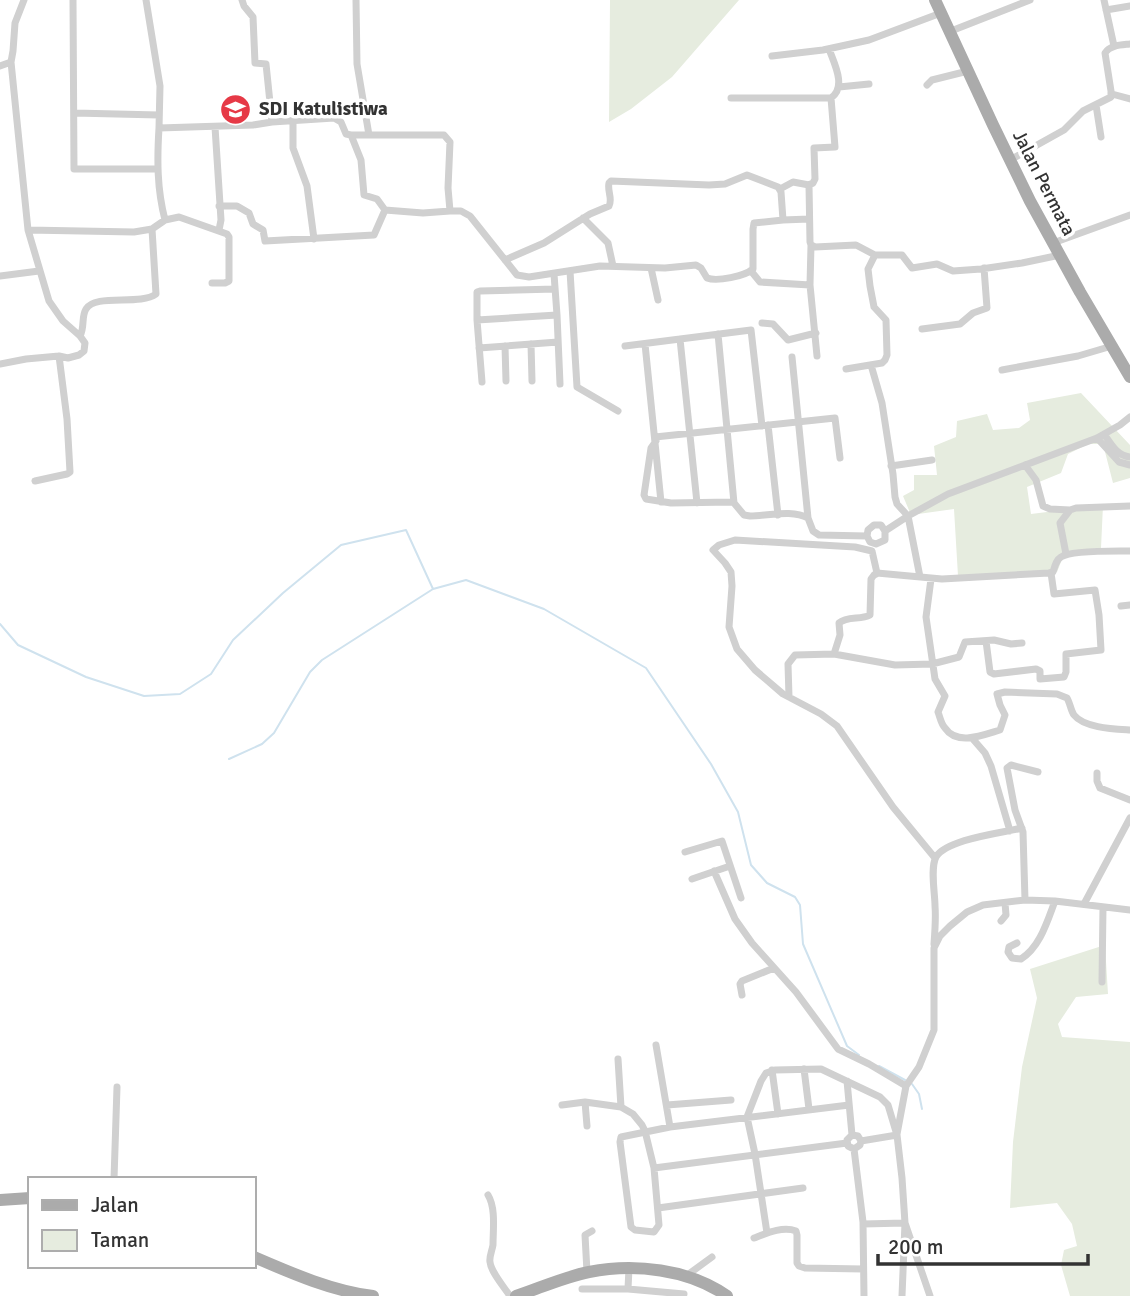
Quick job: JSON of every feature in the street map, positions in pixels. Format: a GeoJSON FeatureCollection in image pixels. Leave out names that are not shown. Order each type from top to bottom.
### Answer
{"type":"FeatureCollection","features":[{"type":"Feature","properties":{"kind":"main road","name":"Jalan Permata"},"geometry":{"type":"LineString","coordinates":[[935,0],[1010,160],[1059,255],[1130,377]]}},
{"type":"Feature","properties":{"kind":"main road"},"geometry":{"type":"LineString","coordinates":[[0,1200],[28,1198]]}},
{"type":"Feature","properties":{"kind":"main road"},"geometry":{"type":"LineString","coordinates":[[256,1257],[337,1292],[373,1296]]}},
{"type":"Feature","properties":{"kind":"main road"},"geometry":{"type":"LineString","coordinates":[[516,1296],[587,1272],[629,1268],[685,1276],[703,1282],[727,1296]]}},
{"type":"Feature","properties":{"kind":"street"},"geometry":{"type":"LineString","coordinates":[[0,364],[26,359],[75,357],[83,351],[85,343],[55,311],[39,271],[28,230],[11,62],[15,23],[24,0]]}},
{"type":"Feature","properties":{"kind":"street"},"geometry":{"type":"LineString","coordinates":[[73,0],[74,169],[157,169]]}},
{"type":"Feature","properties":{"kind":"street"},"geometry":{"type":"LineString","coordinates":[[147,0],[160,86],[157,169],[165,220]]}},
{"type":"Feature","properties":{"kind":"street"},"geometry":{"type":"LineString","coordinates":[[242,0],[253,17],[256,63],[267,65],[272,122]]}},
{"type":"Feature","properties":{"kind":"street"},"geometry":{"type":"LineString","coordinates":[[356,0],[357,64],[369,135]]}},
{"type":"Feature","properties":{"kind":"street"},"geometry":{"type":"LineString","coordinates":[[951,31],[1030,0]]}},
{"type":"Feature","properties":{"kind":"street"},"geometry":{"type":"LineString","coordinates":[[1104,0],[1114,46]]}},
{"type":"Feature","properties":{"kind":"street"},"geometry":{"type":"LineString","coordinates":[[1106,10],[1130,6]]}},
{"type":"Feature","properties":{"kind":"street"},"geometry":{"type":"LineString","coordinates":[[772,56],[829,49],[869,40],[942,13]]}},
{"type":"Feature","properties":{"kind":"street"},"geometry":{"type":"LineString","coordinates":[[1010,160],[1064,130],[1083,111],[1108,99],[1112,94],[1105,53],[1114,46],[1130,44]]}},
{"type":"Feature","properties":{"kind":"street"},"geometry":{"type":"LineString","coordinates":[[731,98],[831,98],[839,87],[829,49]]}},
{"type":"Feature","properties":{"kind":"street"},"geometry":{"type":"LineString","coordinates":[[0,66],[11,62]]}},
{"type":"Feature","properties":{"kind":"street"},"geometry":{"type":"LineString","coordinates":[[927,85],[932,79],[968,71]]}},
{"type":"Feature","properties":{"kind":"street"},"geometry":{"type":"LineString","coordinates":[[839,87],[869,84]]}},
{"type":"Feature","properties":{"kind":"street"},"geometry":{"type":"LineString","coordinates":[[1112,94],[1130,99]]}},
{"type":"Feature","properties":{"kind":"street"},"geometry":{"type":"LineString","coordinates":[[780,189],[793,183],[813,183],[814,148],[835,146],[831,98]]}},
{"type":"Feature","properties":{"kind":"street"},"geometry":{"type":"LineString","coordinates":[[1096,105],[1101,137]]}},
{"type":"Feature","properties":{"kind":"street"},"geometry":{"type":"LineString","coordinates":[[74,113],[159,115]]}},
{"type":"Feature","properties":{"kind":"street"},"geometry":{"type":"LineString","coordinates":[[159,128],[253,125],[334,118],[341,122],[346,134],[351,135],[441,134],[450,142],[450,211]]}},
{"type":"Feature","properties":{"kind":"street"},"geometry":{"type":"LineString","coordinates":[[293,120],[293,148],[307,186],[314,239]]}},
{"type":"Feature","properties":{"kind":"street"},"geometry":{"type":"LineString","coordinates":[[215,127],[221,220],[219,230]]}},
{"type":"Feature","properties":{"kind":"street"},"geometry":{"type":"LineString","coordinates":[[351,135],[361,160],[364,195],[377,199],[385,210],[423,213],[461,211],[470,216],[517,275],[554,274],[600,266],[651,268],[696,265],[712,281],[751,271]]}},
{"type":"Feature","properties":{"kind":"street"},"geometry":{"type":"LineString","coordinates":[[505,260],[544,243],[590,214],[609,206],[611,200],[608,187],[611,181],[709,186],[724,184],[747,175],[780,189]]}},
{"type":"Feature","properties":{"kind":"street"},"geometry":{"type":"LineString","coordinates":[[809,185],[810,285],[817,356]]}},
{"type":"Feature","properties":{"kind":"street"},"geometry":{"type":"LineString","coordinates":[[780,189],[783,220]]}},
{"type":"Feature","properties":{"kind":"street"},"geometry":{"type":"LineString","coordinates":[[219,206],[237,206],[249,213],[253,224],[263,230],[265,241],[374,235],[385,210]]}},
{"type":"Feature","properties":{"kind":"street"},"geometry":{"type":"LineString","coordinates":[[1053,243],[1130,215]]}},
{"type":"Feature","properties":{"kind":"street"},"geometry":{"type":"LineString","coordinates":[[28,230],[119,233],[152,229],[165,220],[179,217],[219,230],[229,237],[229,281],[212,283]]}},
{"type":"Feature","properties":{"kind":"street"},"geometry":{"type":"LineString","coordinates":[[583,218],[608,243],[613,266]]}},
{"type":"Feature","properties":{"kind":"street"},"geometry":{"type":"LineString","coordinates":[[751,271],[754,223],[809,219]]}},
{"type":"Feature","properties":{"kind":"street"},"geometry":{"type":"LineString","coordinates":[[80,335],[89,305],[104,301],[145,299],[156,294],[152,229]]}},
{"type":"Feature","properties":{"kind":"street"},"geometry":{"type":"LineString","coordinates":[[811,245],[856,245],[875,255],[900,254],[912,268],[940,264],[953,271],[1023,263],[1059,255]]}},
{"type":"Feature","properties":{"kind":"street"},"geometry":{"type":"LineString","coordinates":[[846,369],[882,363],[887,355],[886,320],[874,307],[870,286],[868,269],[875,255]]}},
{"type":"Feature","properties":{"kind":"street"},"geometry":{"type":"LineString","coordinates":[[651,268],[658,300]]}},
{"type":"Feature","properties":{"kind":"street"},"geometry":{"type":"LineString","coordinates":[[922,329],[960,324],[972,313],[987,308],[984,268]]}},
{"type":"Feature","properties":{"kind":"street"},"geometry":{"type":"LineString","coordinates":[[0,276],[39,271]]}},
{"type":"Feature","properties":{"kind":"street"},"geometry":{"type":"LineString","coordinates":[[570,271],[577,387],[618,411]]}},
{"type":"Feature","properties":{"kind":"street"},"geometry":{"type":"LineString","coordinates":[[751,271],[760,282],[810,285]]}},
{"type":"Feature","properties":{"kind":"street"},"geometry":{"type":"LineString","coordinates":[[554,274],[560,384]]}},
{"type":"Feature","properties":{"kind":"street"},"geometry":{"type":"LineString","coordinates":[[482,382],[477,320],[477,295],[480,291],[555,289]]}},
{"type":"Feature","properties":{"kind":"street"},"geometry":{"type":"LineString","coordinates":[[477,320],[557,315]]}},
{"type":"Feature","properties":{"kind":"street"},"geometry":{"type":"LineString","coordinates":[[762,323],[773,324],[788,340],[816,333]]}},
{"type":"Feature","properties":{"kind":"street"},"geometry":{"type":"LineString","coordinates":[[625,346],[751,330],[778,514]]}},
{"type":"Feature","properties":{"kind":"street"},"geometry":{"type":"LineString","coordinates":[[718,334],[734,503],[744,515],[803,515],[808,518]]}},
{"type":"Feature","properties":{"kind":"street"},"geometry":{"type":"LineString","coordinates":[[680,339],[697,503]]}},
{"type":"Feature","properties":{"kind":"street"},"geometry":{"type":"LineString","coordinates":[[479,348],[558,342]]}},
{"type":"Feature","properties":{"kind":"street"},"geometry":{"type":"LineString","coordinates":[[531,344],[532,381]]}},
{"type":"Feature","properties":{"kind":"street"},"geometry":{"type":"LineString","coordinates":[[645,344],[661,502]]}},
{"type":"Feature","properties":{"kind":"street"},"geometry":{"type":"LineString","coordinates":[[505,346],[506,382]]}},
{"type":"Feature","properties":{"kind":"street"},"geometry":{"type":"LineString","coordinates":[[1002,370],[1078,356],[1112,346]]}},
{"type":"Feature","properties":{"kind":"street"},"geometry":{"type":"LineString","coordinates":[[35,481],[70,472],[59,356]]}},
{"type":"Feature","properties":{"kind":"street"},"geometry":{"type":"LineString","coordinates":[[792,357],[808,518],[813,531],[819,535],[867,536]]}},
{"type":"Feature","properties":{"kind":"street"},"geometry":{"type":"LineString","coordinates":[[871,365],[879,390],[895,500],[908,516],[920,577]]}},
{"type":"Feature","properties":{"kind":"street"},"geometry":{"type":"LineString","coordinates":[[886,531],[874,525],[868,530],[867,536],[870,542],[879,543],[885,540],[886,531],[948,494],[1100,436],[1130,417]]}},
{"type":"Feature","properties":{"kind":"street"},"geometry":{"type":"LineString","coordinates":[[655,439],[835,418],[840,458]]}},
{"type":"Feature","properties":{"kind":"street"},"geometry":{"type":"LineString","coordinates":[[1100,436],[1122,456],[1130,457]]}},
{"type":"Feature","properties":{"kind":"street"},"geometry":{"type":"LineString","coordinates":[[1100,436],[1119,462],[1130,465]]}},
{"type":"Feature","properties":{"kind":"street"},"geometry":{"type":"LineString","coordinates":[[655,439],[651,448],[644,495],[646,499],[671,503],[734,503]]}},
{"type":"Feature","properties":{"kind":"street"},"geometry":{"type":"LineString","coordinates":[[891,466],[932,460]]}},
{"type":"Feature","properties":{"kind":"street"},"geometry":{"type":"LineString","coordinates":[[1025,465],[1037,480],[1043,506],[1050,509],[1130,506]]}},
{"type":"Feature","properties":{"kind":"street"},"geometry":{"type":"LineString","coordinates":[[1050,509],[1060,523],[1066,555]]}},
{"type":"Feature","properties":{"kind":"street"},"geometry":{"type":"LineString","coordinates":[[1060,523],[1070,510]]}},
{"type":"Feature","properties":{"kind":"street"},"geometry":{"type":"LineString","coordinates":[[878,573],[872,551],[855,547],[735,540],[713,550],[729,568],[732,576],[729,627],[737,649],[755,670],[789,697],[837,726],[893,807],[936,858]]}},
{"type":"Feature","properties":{"kind":"street"},"geometry":{"type":"LineString","coordinates":[[986,641],[990,672],[994,674],[1036,669],[1040,671],[1040,679],[1064,677],[1066,654],[1101,650],[1095,590],[1054,594],[1051,573],[1058,559],[1066,555],[1130,551]]}},
{"type":"Feature","properties":{"kind":"street"},"geometry":{"type":"LineString","coordinates":[[834,654],[840,635],[839,623],[870,615],[871,579],[878,573],[931,579],[1051,573]]}},
{"type":"Feature","properties":{"kind":"street"},"geometry":{"type":"LineString","coordinates":[[931,579],[926,617],[935,679],[945,696],[938,712],[943,727],[950,734],[972,738],[1000,730],[1005,715],[997,694],[1005,692],[1057,694],[1067,698],[1074,716],[1084,721],[1101,727],[1130,730]]}},
{"type":"Feature","properties":{"kind":"street"},"geometry":{"type":"LineString","coordinates":[[1121,606],[1130,605]]}},
{"type":"Feature","properties":{"kind":"street"},"geometry":{"type":"LineString","coordinates":[[789,697],[788,664],[795,656],[834,654],[895,665],[932,664],[959,657],[965,642],[994,640],[1011,644],[1022,643]]}},
{"type":"Feature","properties":{"kind":"street"},"geometry":{"type":"LineString","coordinates":[[972,738],[988,759],[1010,831]]}},
{"type":"Feature","properties":{"kind":"street"},"geometry":{"type":"LineString","coordinates":[[1025,900],[1022,828],[1015,810],[1007,768],[1011,765],[1038,772]]}},
{"type":"Feature","properties":{"kind":"street"},"geometry":{"type":"LineString","coordinates":[[1097,773],[1100,788],[1130,800]]}},
{"type":"Feature","properties":{"kind":"street"},"geometry":{"type":"LineString","coordinates":[[1084,904],[1130,818]]}},
{"type":"Feature","properties":{"kind":"street"},"geometry":{"type":"LineString","coordinates":[[897,1135],[906,1086],[919,1067],[934,1030],[936,858],[942,851],[966,840],[1022,828]]}},
{"type":"Feature","properties":{"kind":"street"},"geometry":{"type":"LineString","coordinates":[[685,852],[722,841],[741,898]]}},
{"type":"Feature","properties":{"kind":"street"},"geometry":{"type":"LineString","coordinates":[[692,879],[730,866]]}},
{"type":"Feature","properties":{"kind":"street"},"geometry":{"type":"LineString","coordinates":[[714,871],[735,919],[752,943],[796,992],[838,1049],[906,1086]]}},
{"type":"Feature","properties":{"kind":"street"},"geometry":{"type":"LineString","coordinates":[[934,948],[940,936],[967,912],[984,905],[1025,900],[1055,901],[1130,910]]}},
{"type":"Feature","properties":{"kind":"street"},"geometry":{"type":"LineString","coordinates":[[1017,943],[1009,947],[1008,952],[1012,958],[1021,959],[1034,949],[1055,901]]}},
{"type":"Feature","properties":{"kind":"street"},"geometry":{"type":"LineString","coordinates":[[1001,921],[1006,915],[1005,903]]}},
{"type":"Feature","properties":{"kind":"street"},"geometry":{"type":"LineString","coordinates":[[1102,982],[1103,907]]}},
{"type":"Feature","properties":{"kind":"street"},"geometry":{"type":"LineString","coordinates":[[741,995],[741,981],[774,968]]}},
{"type":"Feature","properties":{"kind":"street"},"geometry":{"type":"LineString","coordinates":[[656,1045],[670,1127]]}},
{"type":"Feature","properties":{"kind":"street"},"geometry":{"type":"LineString","coordinates":[[618,1059],[621,1107]]}},
{"type":"Feature","properties":{"kind":"street"},"geometry":{"type":"LineString","coordinates":[[804,1069],[808,1109]]}},
{"type":"Feature","properties":{"kind":"street"},"geometry":{"type":"LineString","coordinates":[[767,1233],[747,1117],[766,1073],[772,1070],[821,1069],[886,1102],[897,1135],[902,1178],[905,1223],[902,1296]]}},
{"type":"Feature","properties":{"kind":"street"},"geometry":{"type":"LineString","coordinates":[[772,1070],[778,1114]]}},
{"type":"Feature","properties":{"kind":"street"},"geometry":{"type":"LineString","coordinates":[[847,1081],[852,1135]]}},
{"type":"Feature","properties":{"kind":"street"},"geometry":{"type":"LineString","coordinates":[[114,1177],[117,1087]]}},
{"type":"Feature","properties":{"kind":"street"},"geometry":{"type":"LineString","coordinates":[[667,1105],[731,1100]]}},
{"type":"Feature","properties":{"kind":"street"},"geometry":{"type":"LineString","coordinates":[[585,1102],[587,1126]]}},
{"type":"Feature","properties":{"kind":"street"},"geometry":{"type":"LineString","coordinates":[[562,1105],[585,1102],[621,1107],[633,1114],[645,1131],[654,1168],[659,1225],[656,1230],[632,1229],[620,1139],[622,1137],[645,1131],[670,1127],[849,1105]]}},
{"type":"Feature","properties":{"kind":"street"},"geometry":{"type":"LineString","coordinates":[[852,1135],[858,1136],[861,1141]]}},
{"type":"Feature","properties":{"kind":"street"},"geometry":{"type":"LineString","coordinates":[[847,1143],[852,1135]]}},
{"type":"Feature","properties":{"kind":"street"},"geometry":{"type":"LineString","coordinates":[[861,1141],[897,1135]]}},
{"type":"Feature","properties":{"kind":"street"},"geometry":{"type":"LineString","coordinates":[[854,1149],[861,1141]]}},
{"type":"Feature","properties":{"kind":"street"},"geometry":{"type":"LineString","coordinates":[[654,1168],[847,1143]]}},
{"type":"Feature","properties":{"kind":"street"},"geometry":{"type":"LineString","coordinates":[[847,1143],[854,1149]]}},
{"type":"Feature","properties":{"kind":"street"},"geometry":{"type":"LineString","coordinates":[[854,1149],[863,1224],[864,1296]]}},
{"type":"Feature","properties":{"kind":"street"},"geometry":{"type":"LineString","coordinates":[[658,1208],[803,1188]]}},
{"type":"Feature","properties":{"kind":"street"},"geometry":{"type":"LineString","coordinates":[[488,1195],[492,1209],[493,1245],[490,1262],[510,1296]]}},
{"type":"Feature","properties":{"kind":"street"},"geometry":{"type":"LineString","coordinates":[[863,1224],[905,1223]]}},
{"type":"Feature","properties":{"kind":"street"},"geometry":{"type":"LineString","coordinates":[[905,1223],[930,1296]]}},
{"type":"Feature","properties":{"kind":"street"},"geometry":{"type":"LineString","coordinates":[[754,1238],[788,1229],[796,1231],[797,1263],[801,1267],[863,1269]]}},
{"type":"Feature","properties":{"kind":"street"},"geometry":{"type":"LineString","coordinates":[[587,1272],[585,1235],[592,1231]]}},
{"type":"Feature","properties":{"kind":"street"},"geometry":{"type":"LineString","coordinates":[[685,1276],[712,1257]]}},
{"type":"Feature","properties":{"kind":"street"},"geometry":{"type":"LineString","coordinates":[[628,1289],[629,1268]]}},
{"type":"Feature","properties":{"kind":"street"},"geometry":{"type":"LineString","coordinates":[[582,1289],[628,1289],[684,1294]]}},
{"type":"Feature","properties":{"kind":"green space"},"geometry":{"type":"Polygon","coordinates":[[[610,0],[739,0],[672,77],[631,109],[609,122],[610,0]]]}},
{"type":"Feature","properties":{"kind":"green space"},"geometry":{"type":"Polygon","coordinates":[[[1081,393],[1130,445],[1130,478],[1113,483],[1103,444],[1088,444],[1068,454],[1061,473],[1027,487],[1031,514],[1103,505],[1101,548],[1065,552],[1057,572],[958,576],[954,509],[911,515],[903,496],[914,490],[914,475],[937,475],[934,446],[956,437],[957,421],[987,414],[993,430],[1019,428],[1030,420],[1027,403],[1081,393]]]}},
{"type":"Feature","properties":{"kind":"green space"},"geometry":{"type":"Polygon","coordinates":[[[1105,945],[1108,994],[1076,997],[1058,1024],[1062,1037],[1130,1042],[1130,1296],[1070,1296],[1061,1265],[1064,1250],[1077,1246],[1072,1224],[1057,1203],[1010,1208],[1013,1142],[1022,1067],[1037,998],[1030,969],[1105,945]]]}},
{"type":"Feature","properties":{"kind":"waterway"},"geometry":{"type":"LineString","coordinates":[[0,624],[18,645],[86,677],[144,696],[180,694],[211,674],[233,640],[283,593],[341,545],[406,530],[433,589],[466,580],[544,609],[646,668],[711,764],[738,812],[751,865],[767,883],[795,897],[800,905],[803,944],[847,1046],[859,1055]]}},
{"type":"Feature","properties":{"kind":"waterway"},"geometry":{"type":"LineString","coordinates":[[229,759],[262,744],[274,733],[310,672],[322,660],[433,589]]}},
{"type":"Feature","properties":{"kind":"waterway"},"geometry":{"type":"LineString","coordinates":[[879,1066],[905,1080]]}},
{"type":"Feature","properties":{"kind":"waterway"},"geometry":{"type":"LineString","coordinates":[[912,1084],[919,1094],[922,1109]]}},
{"type":"Feature","properties":{"kind":"place","name":"SDI Katulistiwa"},"geometry":{"type":"Point","coordinates":[236,109]}}]}
